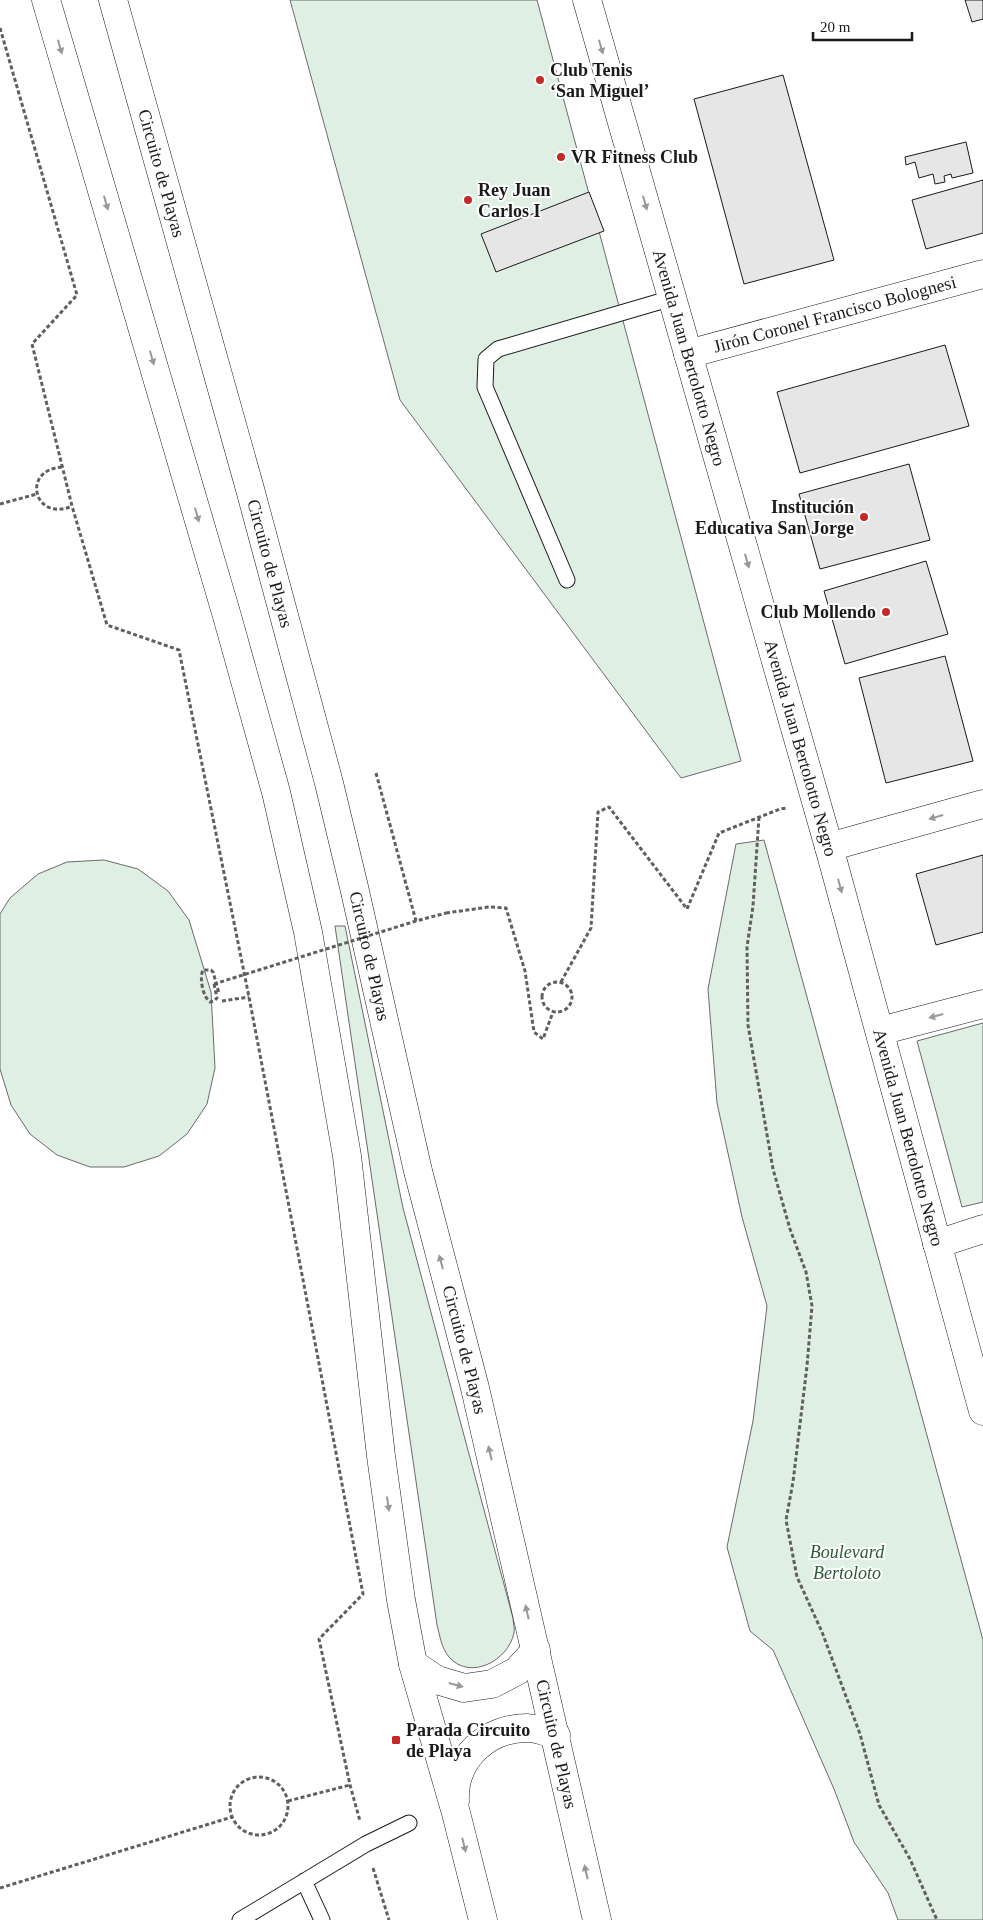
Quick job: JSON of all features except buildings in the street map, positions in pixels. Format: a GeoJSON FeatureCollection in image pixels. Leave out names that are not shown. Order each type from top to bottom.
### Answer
{"type":"FeatureCollection","features":[{"type":"Feature","properties":{"kind":"main road"},"geometry":{"type":"LineString","coordinates":[[46,0],[276,792],[308,932],[347,1156],[382,1466],[401,1600],[413,1664],[456,1813],[483,1920]]}},
{"type":"Feature","properties":{"kind":"main road","name":"Circuito de Playas"},"geometry":{"type":"LineString","coordinates":[[113,0],[252,498],[329,783],[418,1171],[475,1388],[597,1920]]}},
{"type":"Feature","properties":{"kind":"main road","name":"Avenida Juan Bertolotto Negro"},"geometry":{"type":"LineString","coordinates":[[587,0],[829,847],[983,1411]]}},
{"type":"Feature","properties":{"kind":"main road","name":"Jirón Coronel Francisco Bolognesi"},"geometry":{"type":"LineString","coordinates":[[688,354],[983,274]]}},
{"type":"Feature","properties":{"kind":"main road"},"geometry":{"type":"LineString","coordinates":[[829,847],[983,804]]}},
{"type":"Feature","properties":{"kind":"main road"},"geometry":{"type":"LineString","coordinates":[[880,1031],[983,1004]]}},
{"type":"Feature","properties":{"kind":"main road"},"geometry":{"type":"LineString","coordinates":[[937,1244],[983,1229]]}},
{"type":"Feature","properties":{"kind":"main road"},"geometry":{"type":"LineString","coordinates":[[413,1664],[437,1680],[464,1688],[492,1684],[517,1671],[536,1650]]}},
{"type":"Feature","properties":{"kind":"main road"},"geometry":{"type":"LineString","coordinates":[[456,1813],[455,1787],[463,1762],[481,1742],[504,1730],[512,1729],[530,1728],[556,1735]]}},
{"type":"Feature","properties":{"kind":"lane"},"geometry":{"type":"LineString","coordinates":[[567,580],[485,387],[486,359],[498,349],[672,298]]}},
{"type":"Feature","properties":{"kind":"lane"},"geometry":{"type":"LineString","coordinates":[[240,1920],[366,1844],[409,1823]]}},
{"type":"Feature","properties":{"kind":"lane"},"geometry":{"type":"LineString","coordinates":[[304,1881],[322,1920]]}},
{"type":"Feature","properties":{"kind":"path"},"geometry":{"type":"LineString","coordinates":[[0,28],[77,295],[32,344],[72,506],[107,625],[179,650],[249,997],[363,1594],[319,1639],[350,1785],[389,1920]]}},
{"type":"Feature","properties":{"kind":"path"},"geometry":{"type":"LineString","coordinates":[[62,467],[53,467],[40,476],[37,484],[37,494],[40,501],[47,507],[55,510],[72,506]]}},
{"type":"Feature","properties":{"kind":"path"},"geometry":{"type":"LineString","coordinates":[[0,504],[37,494]]}},
{"type":"Feature","properties":{"kind":"path"},"geometry":{"type":"LineString","coordinates":[[376,773],[416,921]]}},
{"type":"Feature","properties":{"kind":"path"},"geometry":{"type":"LineString","coordinates":[[562,982],[591,928],[598,812],[609,807],[687,909],[719,832],[780,809]]}},
{"type":"Feature","properties":{"kind":"path"},"geometry":{"type":"LineString","coordinates":[[759,817],[753,906],[747,947],[748,1024],[773,1169],[790,1229],[806,1272],[812,1306],[793,1482],[786,1520],[797,1577],[822,1632],[860,1734],[879,1805],[910,1859],[937,1920]]}},
{"type":"Feature","properties":{"kind":"path"},"geometry":{"type":"LineString","coordinates":[[219,993],[213,972],[211,970],[204,970],[201,976],[205,996],[210,1002],[217,998],[214,984],[416,921],[446,913],[489,907],[506,908],[525,971],[534,1032],[543,1038],[552,1012]]}},
{"type":"Feature","properties":{"kind":"path"},"geometry":{"type":"LineString","coordinates":[[554,981],[562,982],[568,986],[572,993],[572,1001],[567,1008],[560,1012],[552,1012],[542,1000],[542,992],[546,985],[554,981]]}},
{"type":"Feature","properties":{"kind":"path"},"geometry":{"type":"LineString","coordinates":[[222,1001],[249,997]]}},
{"type":"Feature","properties":{"kind":"path"},"geometry":{"type":"LineString","coordinates":[[261,1777],[270,1779],[278,1785],[288,1801],[285,1819],[280,1827],[271,1833],[262,1835],[252,1835],[236,1825],[230,1807],[235,1789],[242,1782],[251,1778],[261,1777]]}},
{"type":"Feature","properties":{"kind":"path"},"geometry":{"type":"LineString","coordinates":[[288,1801],[350,1785]]}},
{"type":"Feature","properties":{"kind":"path"},"geometry":{"type":"LineString","coordinates":[[0,1888],[232,1817]]}},
{"type":"Feature","properties":{"kind":"green space","name":"Rey Juan Carlos I"},"geometry":{"type":"Polygon","coordinates":[[[290,0],[537,0],[741,761],[681,778],[400,400],[290,0]]]}},
{"type":"Feature","properties":{"kind":"green space","name":"Boulevard Bertoloto"},"geometry":{"type":"Polygon","coordinates":[[[764,840],[983,1640],[983,1920],[898,1920],[888,1893],[854,1842],[834,1789],[773,1650],[750,1631],[727,1547],[753,1421],[767,1306],[742,1217],[717,1103],[708,989],[736,844],[764,840]]]}},
{"type":"Feature","properties":{"kind":"green space"},"geometry":{"type":"Polygon","coordinates":[[[104,860],[138,869],[168,891],[189,920],[211,992],[215,1068],[207,1104],[187,1134],[159,1156],[124,1167],[90,1167],[57,1155],[30,1134],[11,1105],[0,1069],[0,914],[10,898],[38,874],[67,862],[104,860]]]}},
{"type":"Feature","properties":{"kind":"green space"},"geometry":{"type":"Polygon","coordinates":[[[335,926],[345,926],[403,1208],[513,1618],[514,1633],[504,1652],[487,1664],[477,1667],[467,1667],[458,1664],[449,1657],[442,1645],[437,1625],[335,926]]]}},
{"type":"Feature","properties":{"kind":"green space"},"geometry":{"type":"Polygon","coordinates":[[[983,1023],[983,1202],[962,1207],[917,1041],[983,1023]]]}},
{"type":"Feature","properties":{"kind":"place","name":"Club Tenis ‘San Miguel’"},"geometry":{"type":"Point","coordinates":[540,80]}},
{"type":"Feature","properties":{"kind":"place","name":"VR Fitness Club"},"geometry":{"type":"Point","coordinates":[561,157]}},
{"type":"Feature","properties":{"kind":"place","name":"Rey Juan Carlos I"},"geometry":{"type":"Point","coordinates":[468,200]}},
{"type":"Feature","properties":{"kind":"place","name":"Institución Educativa San Jorge"},"geometry":{"type":"Point","coordinates":[864,517]}},
{"type":"Feature","properties":{"kind":"place","name":"Club Mollendo"},"geometry":{"type":"Point","coordinates":[886,612]}},
{"type":"Feature","properties":{"kind":"place","name":"Parada Circuito de Playa"},"geometry":{"type":"Point","coordinates":[396,1740]}}]}
